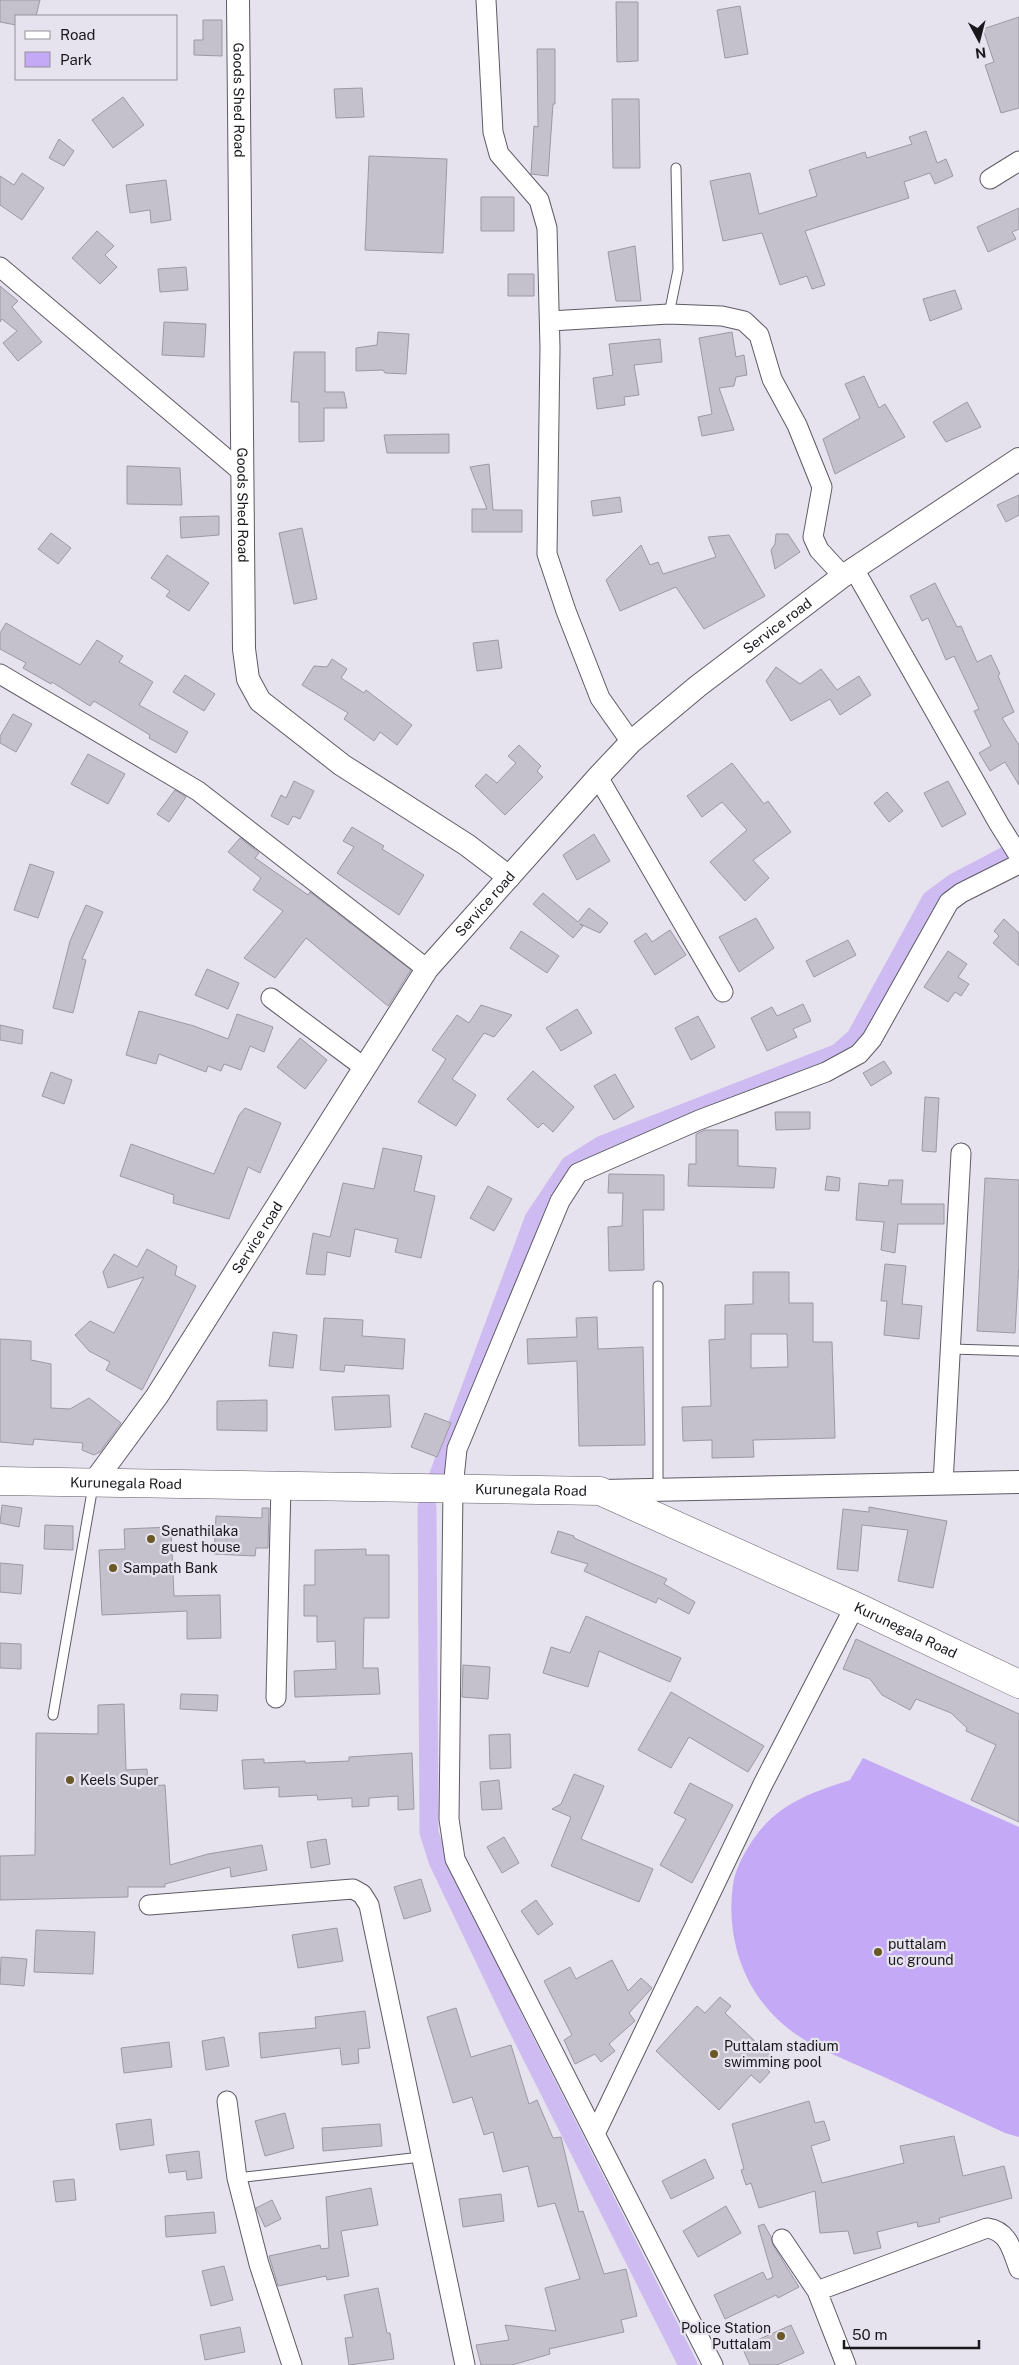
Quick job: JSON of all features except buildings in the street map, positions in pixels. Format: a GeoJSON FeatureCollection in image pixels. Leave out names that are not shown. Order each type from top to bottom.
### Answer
{"type":"FeatureCollection","features":[{"type":"Feature","properties":{"kind":"highway","name":"Kurunegala Road"},"geometry":{"type":"LineString","coordinates":[[0,1481],[600,1491],[854,1606],[1019,1684]]}},
{"type":"Feature","properties":{"kind":"street","name":"Goods Shed Road"},"geometry":{"type":"LineString","coordinates":[[238,0],[244,649],[248,679],[260,701],[342,766],[467,845],[509,877]]}},
{"type":"Feature","properties":{"kind":"street"},"geometry":{"type":"LineString","coordinates":[[486,0],[493,132],[499,154],[539,200],[547,228],[550,321],[547,554],[566,611],[600,698],[631,742]]}},
{"type":"Feature","properties":{"kind":"street"},"geometry":{"type":"LineString","coordinates":[[990,179],[1019,161]]}},
{"type":"Feature","properties":{"kind":"street"},"geometry":{"type":"LineString","coordinates":[[0,267],[242,472]]}},
{"type":"Feature","properties":{"kind":"street"},"geometry":{"type":"LineString","coordinates":[[550,321],[669,314],[722,316],[744,321],[759,335],[772,379],[797,425],[822,487],[813,537],[819,550],[848,572],[1019,856]]}},
{"type":"Feature","properties":{"kind":"street","name":"Service road"},"geometry":{"type":"LineString","coordinates":[[94,1482],[157,1396],[427,969],[598,777],[631,742],[698,686],[848,572],[1019,459]]}},
{"type":"Feature","properties":{"kind":"street"},"geometry":{"type":"LineString","coordinates":[[0,674],[198,791],[427,969]]}},
{"type":"Feature","properties":{"kind":"street"},"geometry":{"type":"LineString","coordinates":[[598,777],[723,992]]}},
{"type":"Feature","properties":{"kind":"street"},"geometry":{"type":"LineString","coordinates":[[713,2365],[455,1859],[448,1819],[453,1488],[457,1448],[468,1417],[560,1201],[578,1173],[699,1120],[826,1072],[859,1054],[872,1039],[948,902],[961,893],[1019,864]]}},
{"type":"Feature","properties":{"kind":"street"},"geometry":{"type":"LineString","coordinates":[[271,998],[365,1068]]}},
{"type":"Feature","properties":{"kind":"street"},"geometry":{"type":"LineString","coordinates":[[943,1484],[960,1153]]}},
{"type":"Feature","properties":{"kind":"street"},"geometry":{"type":"LineString","coordinates":[[600,1491],[1019,1482]]}},
{"type":"Feature","properties":{"kind":"street"},"geometry":{"type":"LineString","coordinates":[[276,1698],[281,1486]]}},
{"type":"Feature","properties":{"kind":"street"},"geometry":{"type":"LineString","coordinates":[[596,2134],[763,1784],[854,1606]]}},
{"type":"Feature","properties":{"kind":"street"},"geometry":{"type":"LineString","coordinates":[[149,1905],[353,1889],[362,1894],[369,1905],[465,2365]]}},
{"type":"Feature","properties":{"kind":"street"},"geometry":{"type":"LineString","coordinates":[[227,2101],[237,2178],[259,2264],[292,2365]]}},
{"type":"Feature","properties":{"kind":"street"},"geometry":{"type":"LineString","coordinates":[[817,2291],[987,2228],[998,2230],[1009,2241],[1019,2269]]}},
{"type":"Feature","properties":{"kind":"street"},"geometry":{"type":"LineString","coordinates":[[782,2239],[817,2291],[846,2365]]}},
{"type":"Feature","properties":{"kind":"lane"},"geometry":{"type":"LineString","coordinates":[[669,314],[678,270],[676,168]]}},
{"type":"Feature","properties":{"kind":"lane"},"geometry":{"type":"LineString","coordinates":[[658,1286],[658,1490]]}},
{"type":"Feature","properties":{"kind":"lane"},"geometry":{"type":"LineString","coordinates":[[951,1349],[1019,1350]]}},
{"type":"Feature","properties":{"kind":"lane"},"geometry":{"type":"LineString","coordinates":[[53,1715],[94,1482]]}},
{"type":"Feature","properties":{"kind":"lane"},"geometry":{"type":"LineString","coordinates":[[237,2178],[422,2157]]}},
{"type":"Feature","properties":{"kind":"green space","name":"puttalam uc ground"},"geometry":{"type":"Polygon","coordinates":[[[863,1758],[1019,1827],[1019,2137],[1005,2133],[839,2057],[791,2031],[759,1997],[747,1977],[738,1956],[733,1933],[731,1909],[733,1885],[737,1870],[749,1846],[769,1820],[793,1803],[820,1790],[850,1780],[863,1758]]]}},
{"type":"Feature","properties":{"kind":"waterway"},"geometry":{"type":"LineString","coordinates":[[438,1477],[534,1219],[570,1165],[602,1145],[838,1053],[856,1037],[931,900],[954,883],[1019,849]]}},
{"type":"Feature","properties":{"kind":"waterway"},"geometry":{"type":"LineString","coordinates":[[427,1507],[429,1832],[438,1861],[515,2022],[688,2365]]}},
{"type":"Feature","properties":{"kind":"place","name":"Senathilaka guest house"},"geometry":{"type":"Point","coordinates":[151,1539]}},
{"type":"Feature","properties":{"kind":"place","name":"Sampath Bank"},"geometry":{"type":"Point","coordinates":[113,1568]}},
{"type":"Feature","properties":{"kind":"place","name":"Keels Super"},"geometry":{"type":"Point","coordinates":[70,1780]}},
{"type":"Feature","properties":{"kind":"place","name":"puttalam uc ground"},"geometry":{"type":"Point","coordinates":[878,1952]}},
{"type":"Feature","properties":{"kind":"place","name":"Puttalam stadium swimming pool"},"geometry":{"type":"Point","coordinates":[714,2054]}},
{"type":"Feature","properties":{"kind":"place","name":"Police Station Puttalam"},"geometry":{"type":"Point","coordinates":[781,2336]}}]}
